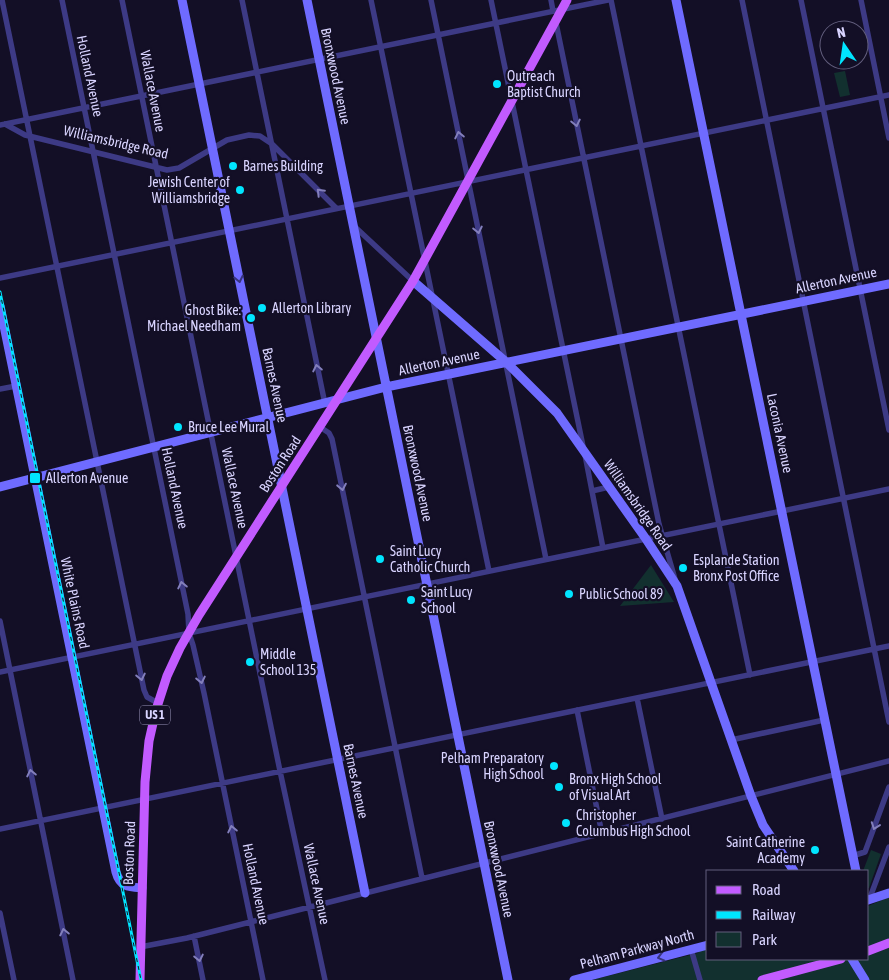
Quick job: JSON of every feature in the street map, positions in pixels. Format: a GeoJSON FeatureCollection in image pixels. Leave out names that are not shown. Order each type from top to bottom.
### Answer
{"type":"FeatureCollection","features":[{"type":"Feature","properties":{"kind":"main road","name":"Boston Road"},"geometry":{"type":"LineString","coordinates":[[140,980],[148,753],[158,703],[170,670],[188,633],[425,261],[556,24],[567,0]]}},
{"type":"Feature","properties":{"kind":"main road"},"geometry":{"type":"LineString","coordinates":[[869,951],[889,943]]}},
{"type":"Feature","properties":{"kind":"main road"},"geometry":{"type":"LineString","coordinates":[[762,980],[836,960]]}},
{"type":"Feature","properties":{"kind":"street"},"geometry":{"type":"LineString","coordinates":[[2,0],[144,694],[149,699],[158,703]]}},
{"type":"Feature","properties":{"kind":"street","name":"Holland Avenue"},"geometry":{"type":"LineString","coordinates":[[62,0],[188,614],[188,633],[193,645],[223,783],[263,980]]}},
{"type":"Feature","properties":{"kind":"street","name":"Wallace Avenue"},"geometry":{"type":"LineString","coordinates":[[122,0],[280,771],[325,980]]}},
{"type":"Feature","properties":{"kind":"street","name":"Barnes Avenue"},"geometry":{"type":"LineString","coordinates":[[182,0],[365,893]]}},
{"type":"Feature","properties":{"kind":"street"},"geometry":{"type":"LineString","coordinates":[[242,0],[327,416]]}},
{"type":"Feature","properties":{"kind":"street","name":"Bronxwood Avenue"},"geometry":{"type":"LineString","coordinates":[[307,0],[508,980]]}},
{"type":"Feature","properties":{"kind":"street"},"geometry":{"type":"LineString","coordinates":[[371,0],[489,571]]}},
{"type":"Feature","properties":{"kind":"street"},"geometry":{"type":"LineString","coordinates":[[431,0],[546,560]]}},
{"type":"Feature","properties":{"kind":"street"},"geometry":{"type":"LineString","coordinates":[[491,0],[604,548]]}},
{"type":"Feature","properties":{"kind":"street"},"geometry":{"type":"LineString","coordinates":[[551,0],[553,11]]}},
{"type":"Feature","properties":{"kind":"street"},"geometry":{"type":"LineString","coordinates":[[2,125],[610,0],[750,674]]}},
{"type":"Feature","properties":{"kind":"street","name":"Laconia Avenue"},"geometry":{"type":"LineString","coordinates":[[676,0],[856,870]]}},
{"type":"Feature","properties":{"kind":"street"},"geometry":{"type":"LineString","coordinates":[[742,0],[889,722]]}},
{"type":"Feature","properties":{"kind":"street"},"geometry":{"type":"LineString","coordinates":[[801,0],[889,430]]}},
{"type":"Feature","properties":{"kind":"street"},"geometry":{"type":"LineString","coordinates":[[861,0],[889,138]]}},
{"type":"Feature","properties":{"kind":"street"},"geometry":{"type":"LineString","coordinates":[[556,24],[659,524],[677,586]]}},
{"type":"Feature","properties":{"kind":"street"},"geometry":{"type":"LineString","coordinates":[[0,278],[889,95]]}},
{"type":"Feature","properties":{"kind":"street","name":"Williamsbridge Road"},"geometry":{"type":"LineString","coordinates":[[2,125],[30,136],[167,170],[179,168],[227,140],[250,134],[260,136],[272,144],[336,208]]}},
{"type":"Feature","properties":{"kind":"street","name":"Williamsbridge Road"},"geometry":{"type":"LineString","coordinates":[[353,225],[433,300],[506,362],[557,413],[646,539],[677,586],[762,825],[793,870]]}},
{"type":"Feature","properties":{"kind":"street","name":"Allerton Avenue"},"geometry":{"type":"LineString","coordinates":[[0,487],[386,387],[889,284]]}},
{"type":"Feature","properties":{"kind":"street","name":"White Plains Road"},"geometry":{"type":"LineString","coordinates":[[0,306],[118,878],[125,886],[142,888]]}},
{"type":"Feature","properties":{"kind":"street"},"geometry":{"type":"LineString","coordinates":[[0,389],[16,386]]}},
{"type":"Feature","properties":{"kind":"street"},"geometry":{"type":"LineString","coordinates":[[320,427],[329,432],[332,439],[422,878]]}},
{"type":"Feature","properties":{"kind":"street"},"geometry":{"type":"LineString","coordinates":[[592,491],[609,487]]}},
{"type":"Feature","properties":{"kind":"street"},"geometry":{"type":"LineString","coordinates":[[0,672],[889,489]]}},
{"type":"Feature","properties":{"kind":"street"},"geometry":{"type":"LineString","coordinates":[[0,621],[73,980]]}},
{"type":"Feature","properties":{"kind":"street"},"geometry":{"type":"LineString","coordinates":[[0,829],[889,646]]}},
{"type":"Feature","properties":{"kind":"street"},"geometry":{"type":"LineString","coordinates":[[637,698],[662,819]]}},
{"type":"Feature","properties":{"kind":"street"},"geometry":{"type":"LineString","coordinates":[[577,710],[602,834]]}},
{"type":"Feature","properties":{"kind":"street"},"geometry":{"type":"LineString","coordinates":[[731,740],[824,720]]}},
{"type":"Feature","properties":{"kind":"street"},"geometry":{"type":"LineString","coordinates":[[140,947],[251,922],[889,761]]}},
{"type":"Feature","properties":{"kind":"street"},"geometry":{"type":"LineString","coordinates":[[852,856],[865,852],[889,787]]}},
{"type":"Feature","properties":{"kind":"street"},"geometry":{"type":"LineString","coordinates":[[869,898],[889,847]]}},
{"type":"Feature","properties":{"kind":"street"},"geometry":{"type":"LineString","coordinates":[[869,901],[889,893]]}},
{"type":"Feature","properties":{"kind":"street"},"geometry":{"type":"LineString","coordinates":[[0,913],[14,980]]}},
{"type":"Feature","properties":{"kind":"street"},"geometry":{"type":"LineString","coordinates":[[194,936],[203,980]]}},
{"type":"Feature","properties":{"kind":"street","name":"Pelham Parkway North"},"geometry":{"type":"LineString","coordinates":[[574,980],[706,945]]}},
{"type":"Feature","properties":{"kind":"street"},"geometry":{"type":"LineString","coordinates":[[691,949],[700,980]]}},
{"type":"Feature","properties":{"kind":"street"},"geometry":{"type":"LineString","coordinates":[[853,960],[865,980]]}},
{"type":"Feature","properties":{"kind":"green space"},"geometry":{"type":"Polygon","coordinates":[[[845,71],[850,95],[840,97],[834,73],[845,71]]]}},
{"type":"Feature","properties":{"kind":"green space"},"geometry":{"type":"Polygon","coordinates":[[[651,565],[674,602],[620,606],[651,565]]]}},
{"type":"Feature","properties":{"kind":"green space"},"geometry":{"type":"Polygon","coordinates":[[[871,850],[881,854],[869,888],[869,870],[863,870],[871,850]]]}},
{"type":"Feature","properties":{"kind":"green space"},"geometry":{"type":"Polygon","coordinates":[[[889,897],[889,980],[592,980],[698,953],[699,950],[706,948],[706,960],[869,960],[869,906],[889,897]]]}},
{"type":"Feature","properties":{"kind":"railway"},"geometry":{"type":"LineString","coordinates":[[0,292],[141,980]]}},
{"type":"Feature","properties":{"kind":"place","name":"Outreach Baptist Church"},"geometry":{"type":"Point","coordinates":[497,84]}},
{"type":"Feature","properties":{"kind":"place","name":"Barnes Building"},"geometry":{"type":"Point","coordinates":[233,166]}},
{"type":"Feature","properties":{"kind":"place","name":"Jewish Center of Williamsbridge"},"geometry":{"type":"Point","coordinates":[240,190]}},
{"type":"Feature","properties":{"kind":"place","name":"Allerton Library"},"geometry":{"type":"Point","coordinates":[262,308]}},
{"type":"Feature","properties":{"kind":"place","name":"Ghost Bike: Michael Needham"},"geometry":{"type":"Point","coordinates":[251,318]}},
{"type":"Feature","properties":{"kind":"place","name":"Bruce Lee Mural"},"geometry":{"type":"Point","coordinates":[178,427]}},
{"type":"Feature","properties":{"kind":"place","name":"Allerton Avenue"},"geometry":{"type":"Point","coordinates":[35,478]}},
{"type":"Feature","properties":{"kind":"place","name":"Saint Lucy Catholic Church"},"geometry":{"type":"Point","coordinates":[380,559]}},
{"type":"Feature","properties":{"kind":"place","name":"Esplande Station Bronx Post Office"},"geometry":{"type":"Point","coordinates":[683,568]}},
{"type":"Feature","properties":{"kind":"place","name":"Public School 89"},"geometry":{"type":"Point","coordinates":[569,594]}},
{"type":"Feature","properties":{"kind":"place","name":"Saint Lucy School"},"geometry":{"type":"Point","coordinates":[411,600]}},
{"type":"Feature","properties":{"kind":"place","name":"Middle School 135"},"geometry":{"type":"Point","coordinates":[250,662]}},
{"type":"Feature","properties":{"kind":"place","name":"Pelham Preparatory High School"},"geometry":{"type":"Point","coordinates":[554,766]}},
{"type":"Feature","properties":{"kind":"place","name":"Bronx High School of Visual Art"},"geometry":{"type":"Point","coordinates":[559,787]}},
{"type":"Feature","properties":{"kind":"place","name":"Christopher Columbus High School"},"geometry":{"type":"Point","coordinates":[566,823]}},
{"type":"Feature","properties":{"kind":"place","name":"Saint Catherine Academy"},"geometry":{"type":"Point","coordinates":[815,850]}}]}
